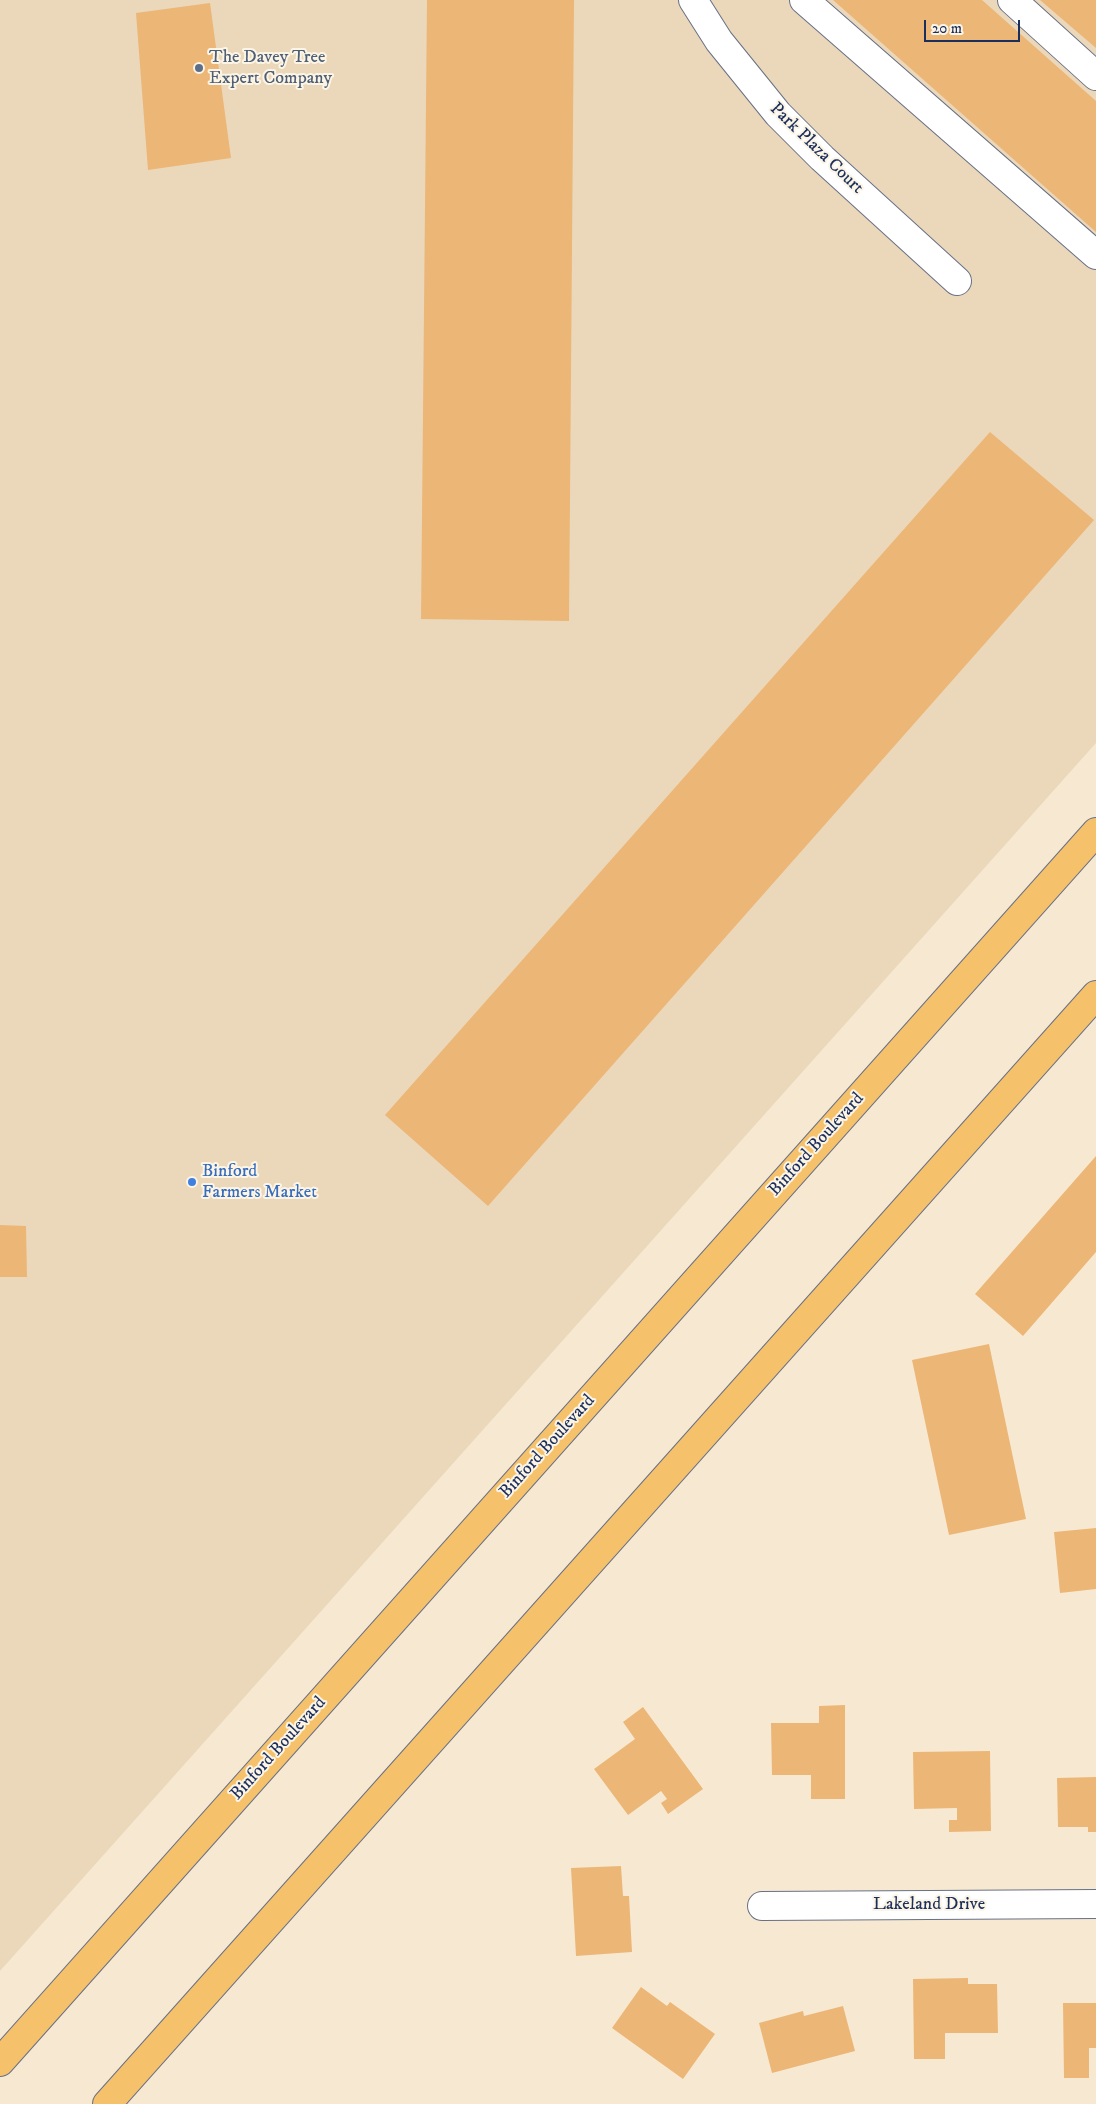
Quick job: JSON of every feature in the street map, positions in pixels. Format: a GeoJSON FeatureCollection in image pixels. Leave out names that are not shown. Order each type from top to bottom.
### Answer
{"type":"FeatureCollection","features":[{"type":"Feature","properties":{"kind":"main road","name":"Binford Boulevard"},"geometry":{"type":"LineString","coordinates":[[0,2062],[1096,832]]}},
{"type":"Feature","properties":{"kind":"main road"},"geometry":{"type":"LineString","coordinates":[[117,2099],[1096,996]]}},
{"type":"Feature","properties":{"kind":"street","name":"Park Plaza Court"},"geometry":{"type":"LineString","coordinates":[[692,0],[719,41],[778,114],[822,158],[957,280]]}},
{"type":"Feature","properties":{"kind":"street"},"geometry":{"type":"LineString","coordinates":[[804,0],[1096,255]]}},
{"type":"Feature","properties":{"kind":"street"},"geometry":{"type":"LineString","coordinates":[[1012,0],[1096,76]]}},
{"type":"Feature","properties":{"kind":"street","name":"Lakeland Drive"},"geometry":{"type":"LineString","coordinates":[[762,1906],[1096,1904]]}},
{"type":"Feature","properties":{"kind":"shaded area"},"geometry":{"type":"Polygon","coordinates":[[[0,0],[1096,0],[1096,743],[0,1971],[0,0]]]}},
{"type":"Feature","properties":{"kind":"building"},"geometry":{"type":"Polygon","coordinates":[[[427,0],[574,0],[569,621],[421,619],[427,0]]]}},
{"type":"Feature","properties":{"kind":"building"},"geometry":{"type":"Polygon","coordinates":[[[833,0],[982,0],[1096,101],[1096,232],[833,0]]]}},
{"type":"Feature","properties":{"kind":"building"},"geometry":{"type":"Polygon","coordinates":[[[1040,0],[1096,0],[1096,48],[1040,0]]]}},
{"type":"Feature","properties":{"kind":"building"},"geometry":{"type":"Polygon","coordinates":[[[210,3],[231,158],[148,170],[136,13],[210,3]]]}},
{"type":"Feature","properties":{"kind":"building"},"geometry":{"type":"Polygon","coordinates":[[[990,432],[1094,520],[488,1206],[385,1115],[990,432]]]}},
{"type":"Feature","properties":{"kind":"building"},"geometry":{"type":"Polygon","coordinates":[[[1096,1156],[1096,1252],[1023,1336],[975,1294],[1096,1156]]]}},
{"type":"Feature","properties":{"kind":"building"},"geometry":{"type":"Polygon","coordinates":[[[0,1225],[26,1226],[27,1277],[0,1277],[0,1225]]]}},
{"type":"Feature","properties":{"kind":"building"},"geometry":{"type":"Polygon","coordinates":[[[989,1344],[1026,1519],[949,1535],[912,1360],[989,1344]]]}},
{"type":"Feature","properties":{"kind":"building"},"geometry":{"type":"Polygon","coordinates":[[[1096,1528],[1096,1589],[1060,1593],[1054,1532],[1096,1528]]]}},
{"type":"Feature","properties":{"kind":"building"},"geometry":{"type":"Polygon","coordinates":[[[845,1705],[845,1799],[811,1799],[811,1775],[772,1775],[771,1723],[819,1723],[819,1706],[845,1705]]]}},
{"type":"Feature","properties":{"kind":"building"},"geometry":{"type":"Polygon","coordinates":[[[643,1707],[703,1789],[668,1814],[661,1803],[667,1799],[661,1791],[628,1815],[594,1769],[635,1739],[623,1722],[643,1707]]]}},
{"type":"Feature","properties":{"kind":"building"},"geometry":{"type":"Polygon","coordinates":[[[990,1751],[991,1831],[949,1832],[949,1820],[957,1820],[957,1808],[914,1809],[913,1752],[990,1751]]]}},
{"type":"Feature","properties":{"kind":"building"},"geometry":{"type":"Polygon","coordinates":[[[1096,1777],[1096,1832],[1088,1832],[1088,1827],[1058,1827],[1057,1778],[1096,1777]]]}},
{"type":"Feature","properties":{"kind":"building"},"geometry":{"type":"Polygon","coordinates":[[[621,1866],[623,1896],[629,1896],[632,1952],[576,1956],[571,1868],[621,1866]]]}},
{"type":"Feature","properties":{"kind":"building"},"geometry":{"type":"Polygon","coordinates":[[[968,1978],[968,1984],[997,1984],[998,2033],[945,2033],[945,2059],[914,2059],[913,1979],[968,1978]]]}},
{"type":"Feature","properties":{"kind":"building"},"geometry":{"type":"Polygon","coordinates":[[[641,1987],[667,2006],[670,2002],[715,2034],[683,2079],[612,2028],[641,1987]]]}},
{"type":"Feature","properties":{"kind":"building"},"geometry":{"type":"Polygon","coordinates":[[[1063,2003],[1096,2003],[1096,2048],[1089,2048],[1089,2078],[1064,2078],[1063,2003]]]}},
{"type":"Feature","properties":{"kind":"building"},"geometry":{"type":"Polygon","coordinates":[[[843,2006],[855,2051],[772,2073],[759,2023],[803,2011],[804,2016],[843,2006]]]}},
{"type":"Feature","properties":{"kind":"place","name":"The Davey Tree Expert Company"},"geometry":{"type":"Point","coordinates":[199,68]}},
{"type":"Feature","properties":{"kind":"place","name":"Binford Farmers Market"},"geometry":{"type":"Point","coordinates":[192,1182]}}]}
